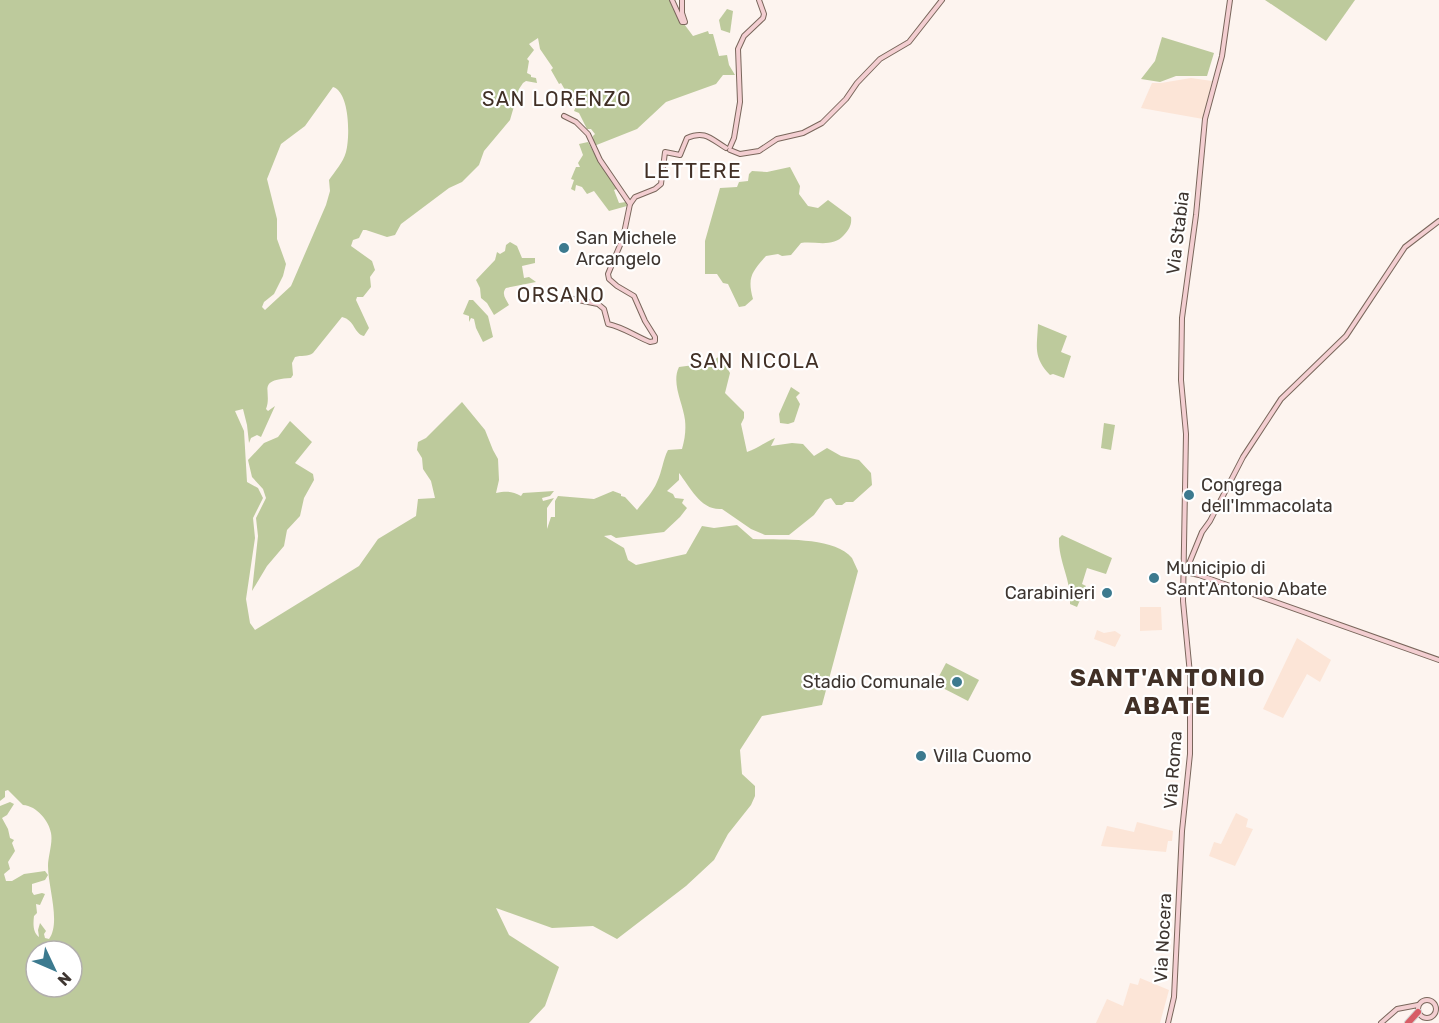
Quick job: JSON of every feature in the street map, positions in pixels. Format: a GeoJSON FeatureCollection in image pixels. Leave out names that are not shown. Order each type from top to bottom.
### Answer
{"type":"FeatureCollection","features":[{"type":"Feature","properties":{"kind":"highway"},"geometry":{"type":"LineString","coordinates":[[1411,1021],[1419,1011]]}},
{"type":"Feature","properties":{"kind":"street"},"geometry":{"type":"LineString","coordinates":[[672,0],[682,22],[685,22],[682,0]]}},
{"type":"Feature","properties":{"kind":"street"},"geometry":{"type":"LineString","coordinates":[[729,149],[734,138],[740,102],[738,49],[744,36],[763,18],[764,14],[759,0]]}},
{"type":"Feature","properties":{"kind":"street"},"geometry":{"type":"LineString","coordinates":[[563,297],[598,304],[604,309],[608,324],[621,327],[632,335],[650,342],[655,341],[636,299],[609,279],[608,274],[621,243],[630,204],[638,195],[658,187],[663,174],[662,164],[665,152],[680,154],[687,138],[700,133],[740,154],[759,151],[777,139],[803,133],[822,123],[880,59],[909,42],[942,0]]}},
{"type":"Feature","properties":{"kind":"street","name":"Via Stabia"},"geometry":{"type":"LineString","coordinates":[[1185,473],[1186,434],[1180,351],[1183,306],[1196,215],[1204,119],[1222,56],[1230,0]]}},
{"type":"Feature","properties":{"kind":"street"},"geometry":{"type":"LineString","coordinates":[[564,116],[576,122],[588,134],[600,160],[630,204]]}},
{"type":"Feature","properties":{"kind":"street"},"geometry":{"type":"LineString","coordinates":[[1439,221],[1405,247],[1344,339],[1281,399],[1243,457],[1202,532],[1185,572],[1199,574],[1439,660]]}},
{"type":"Feature","properties":{"kind":"street","name":"Via Roma"},"geometry":{"type":"LineString","coordinates":[[1181,853],[1190,754],[1190,674],[1183,601],[1185,473]]}},
{"type":"Feature","properties":{"kind":"street","name":"Via Nocera"},"geometry":{"type":"LineString","coordinates":[[1168,1023],[1174,992],[1181,853]]}},
{"type":"Feature","properties":{"kind":"street"},"geometry":{"type":"LineString","coordinates":[[1382,1023],[1397,1009],[1411,1006],[1419,1011],[1430,1017],[1437,1006],[1426,999],[1419,1011]]}},
{"type":"Feature","properties":{"kind":"shaded area"},"geometry":{"type":"Polygon","coordinates":[[[1191,78],[1212,81],[1203,119],[1141,108],[1152,83],[1191,78]]]}},
{"type":"Feature","properties":{"kind":"shaded area"},"geometry":{"type":"Polygon","coordinates":[[[1140,607],[1161,607],[1162,630],[1140,631],[1140,607]]]}},
{"type":"Feature","properties":{"kind":"shaded area"},"geometry":{"type":"Polygon","coordinates":[[[1097,630],[1104,633],[1115,631],[1121,635],[1115,647],[1094,639],[1097,630]]]}},
{"type":"Feature","properties":{"kind":"shaded area"},"geometry":{"type":"Polygon","coordinates":[[[1297,638],[1331,660],[1320,682],[1307,674],[1283,718],[1263,709],[1297,638]]]}},
{"type":"Feature","properties":{"kind":"shaded area"},"geometry":{"type":"Polygon","coordinates":[[[1236,813],[1248,819],[1246,827],[1253,829],[1235,866],[1209,856],[1214,842],[1221,844],[1236,813]]]}},
{"type":"Feature","properties":{"kind":"shaded area"},"geometry":{"type":"Polygon","coordinates":[[[1137,822],[1173,831],[1172,841],[1168,841],[1166,852],[1101,846],[1107,826],[1134,832],[1137,822]]]}},
{"type":"Feature","properties":{"kind":"shaded area"},"geometry":{"type":"Polygon","coordinates":[[[1140,978],[1169,990],[1160,1023],[1096,1023],[1107,999],[1123,1006],[1130,983],[1138,985],[1140,978]]]}},
{"type":"Feature","properties":{"kind":"green space"},"geometry":{"type":"Polygon","coordinates":[[[0,0],[670,0],[673,9],[693,36],[708,31],[709,34],[713,34],[719,56],[727,55],[729,65],[735,75],[723,75],[716,84],[666,102],[637,129],[594,146],[593,136],[595,134],[591,129],[587,129],[579,113],[574,111],[577,104],[561,83],[559,84],[551,70],[553,68],[540,49],[538,38],[529,44],[534,50],[527,59],[529,61],[527,73],[536,78],[537,83],[526,81],[523,83],[510,120],[484,151],[479,165],[462,182],[449,188],[401,224],[395,235],[387,237],[363,230],[359,238],[353,240],[351,246],[372,261],[375,270],[370,277],[371,287],[363,297],[357,297],[356,300],[369,328],[364,336],[358,333],[350,321],[342,317],[313,353],[295,357],[292,363],[291,378],[280,379],[269,384],[266,409],[268,411],[275,406],[261,437],[257,435],[251,438],[249,443],[243,409],[235,411],[244,431],[247,482],[258,488],[263,498],[253,518],[255,538],[246,599],[250,623],[255,630],[359,566],[378,539],[416,516],[418,499],[435,498],[431,481],[423,469],[422,458],[417,450],[418,442],[426,438],[462,402],[485,430],[498,459],[499,480],[496,493],[509,492],[521,496],[523,493],[554,491],[550,496],[542,498],[543,501],[554,498],[547,508],[547,529],[551,517],[555,517],[555,501],[558,496],[594,499],[613,491],[625,497],[637,510],[655,486],[668,450],[682,449],[685,424],[676,380],[679,367],[709,363],[720,356],[730,373],[725,393],[744,412],[741,424],[747,452],[775,438],[771,446],[803,444],[814,456],[827,448],[841,456],[859,460],[871,473],[872,485],[853,502],[836,505],[831,498],[825,500],[814,515],[789,535],[765,535],[751,529],[722,509],[708,506],[697,497],[679,473],[679,480],[667,491],[675,498],[684,499],[682,503],[687,508],[664,532],[616,538],[611,535],[604,536],[624,548],[628,560],[636,565],[686,554],[702,526],[714,528],[737,525],[753,539],[806,541],[833,546],[852,558],[858,571],[822,705],[762,716],[740,750],[742,774],[755,786],[755,796],[751,805],[728,834],[714,860],[686,886],[617,939],[593,926],[552,928],[496,908],[509,935],[559,967],[545,1006],[529,1023],[0,1023],[0,806],[10,802],[14,804],[7,815],[2,818],[10,838],[14,840],[12,843],[15,851],[8,862],[10,869],[4,874],[6,881],[12,881],[24,874],[45,871],[48,875],[45,880],[32,884],[34,895],[45,894],[40,905],[36,904],[37,913],[34,916],[34,925],[37,935],[39,937],[40,923],[46,931],[45,938],[49,939],[54,924],[48,866],[51,845],[50,828],[42,815],[33,808],[23,805],[8,790],[5,791],[5,797],[0,801],[0,0]],[[333,87],[305,126],[281,144],[267,179],[277,219],[277,239],[286,264],[274,294],[264,302],[262,307],[265,310],[291,286],[326,205],[330,191],[329,180],[346,152],[348,127],[346,106],[339,91],[333,87]]]}},
{"type":"Feature","properties":{"kind":"green space"},"geometry":{"type":"Polygon","coordinates":[[[1265,0],[1355,0],[1326,41],[1265,0]]]}},
{"type":"Feature","properties":{"kind":"green space"},"geometry":{"type":"Polygon","coordinates":[[[727,9],[733,11],[730,33],[721,30],[719,20],[727,9]]]}},
{"type":"Feature","properties":{"kind":"green space"},"geometry":{"type":"Polygon","coordinates":[[[1162,37],[1214,53],[1207,76],[1176,76],[1160,82],[1141,79],[1155,61],[1162,37]]]}},
{"type":"Feature","properties":{"kind":"green space"},"geometry":{"type":"Polygon","coordinates":[[[588,142],[601,166],[619,188],[614,190],[619,203],[626,202],[627,206],[609,211],[594,191],[587,194],[582,187],[576,185],[575,191],[571,189],[574,180],[571,179],[576,167],[580,167],[578,163],[583,155],[579,144],[588,142]]]}},
{"type":"Feature","properties":{"kind":"green space"},"geometry":{"type":"Polygon","coordinates":[[[790,167],[800,186],[799,194],[808,206],[818,208],[828,200],[851,217],[851,225],[840,239],[835,241],[801,243],[791,255],[766,256],[752,275],[753,299],[745,306],[739,307],[728,284],[723,283],[717,274],[705,274],[705,241],[720,188],[737,187],[739,182],[748,181],[752,171],[767,172],[790,167]]]}},
{"type":"Feature","properties":{"kind":"green space"},"geometry":{"type":"Polygon","coordinates":[[[510,242],[517,246],[522,258],[535,258],[535,263],[522,266],[524,278],[529,277],[536,282],[506,288],[504,294],[509,305],[494,315],[481,298],[476,280],[495,260],[497,252],[500,254],[505,251],[506,245],[510,242]]]}},
{"type":"Feature","properties":{"kind":"green space"},"geometry":{"type":"Polygon","coordinates":[[[469,300],[473,300],[488,316],[493,337],[483,342],[474,319],[471,318],[469,322],[469,316],[463,314],[469,300]]]}},
{"type":"Feature","properties":{"kind":"green space"},"geometry":{"type":"Polygon","coordinates":[[[1038,324],[1067,336],[1061,352],[1071,356],[1064,378],[1050,375],[1038,357],[1038,324]]]}},
{"type":"Feature","properties":{"kind":"green space"},"geometry":{"type":"Polygon","coordinates":[[[791,387],[800,393],[796,397],[800,404],[794,422],[780,423],[779,414],[791,387]]]}},
{"type":"Feature","properties":{"kind":"green space"},"geometry":{"type":"Polygon","coordinates":[[[290,421],[312,442],[295,463],[313,474],[314,480],[304,498],[300,516],[287,530],[284,546],[267,566],[252,591],[258,536],[256,518],[266,498],[263,489],[252,477],[248,460],[264,443],[278,437],[290,421]]]}},
{"type":"Feature","properties":{"kind":"green space"},"geometry":{"type":"Polygon","coordinates":[[[1104,423],[1115,425],[1111,450],[1101,448],[1104,423]]]}},
{"type":"Feature","properties":{"kind":"green space"},"geometry":{"type":"Polygon","coordinates":[[[1062,535],[1112,558],[1106,574],[1087,568],[1082,584],[1086,586],[1077,607],[1070,604],[1069,587],[1059,546],[1059,538],[1062,535]]]}},
{"type":"Feature","properties":{"kind":"green space","name":"Stadio Comunale"},"geometry":{"type":"Polygon","coordinates":[[[946,663],[979,680],[968,701],[935,684],[946,663]]]}},
{"type":"Feature","properties":{"kind":"place","name":"San Michele Arcangelo"},"geometry":{"type":"Point","coordinates":[564,248]}},
{"type":"Feature","properties":{"kind":"place","name":"Congrega dell'Immacolata"},"geometry":{"type":"Point","coordinates":[1189,495]}},
{"type":"Feature","properties":{"kind":"place","name":"Municipio di Sant'Antonio Abate"},"geometry":{"type":"Point","coordinates":[1154,578]}},
{"type":"Feature","properties":{"kind":"place","name":"Carabinieri"},"geometry":{"type":"Point","coordinates":[1107,593]}},
{"type":"Feature","properties":{"kind":"place","name":"Stadio Comunale"},"geometry":{"type":"Point","coordinates":[957,682]}},
{"type":"Feature","properties":{"kind":"place","name":"Villa Cuomo"},"geometry":{"type":"Point","coordinates":[921,756]}},
{"type":"Feature","properties":{"kind":"district","name":"SAN LORENZO"},"geometry":{"type":"Point","coordinates":[557,99]}},
{"type":"Feature","properties":{"kind":"district","name":"LETTERE"},"geometry":{"type":"Point","coordinates":[693,170]}},
{"type":"Feature","properties":{"kind":"district","name":"ORSANO"},"geometry":{"type":"Point","coordinates":[561,295]}},
{"type":"Feature","properties":{"kind":"district","name":"SAN NICOLA"},"geometry":{"type":"Point","coordinates":[755,361]}},
{"type":"Feature","properties":{"kind":"district","name":"SANT'ANTONIO ABATE"},"geometry":{"type":"Point","coordinates":[1168,692]}}]}
